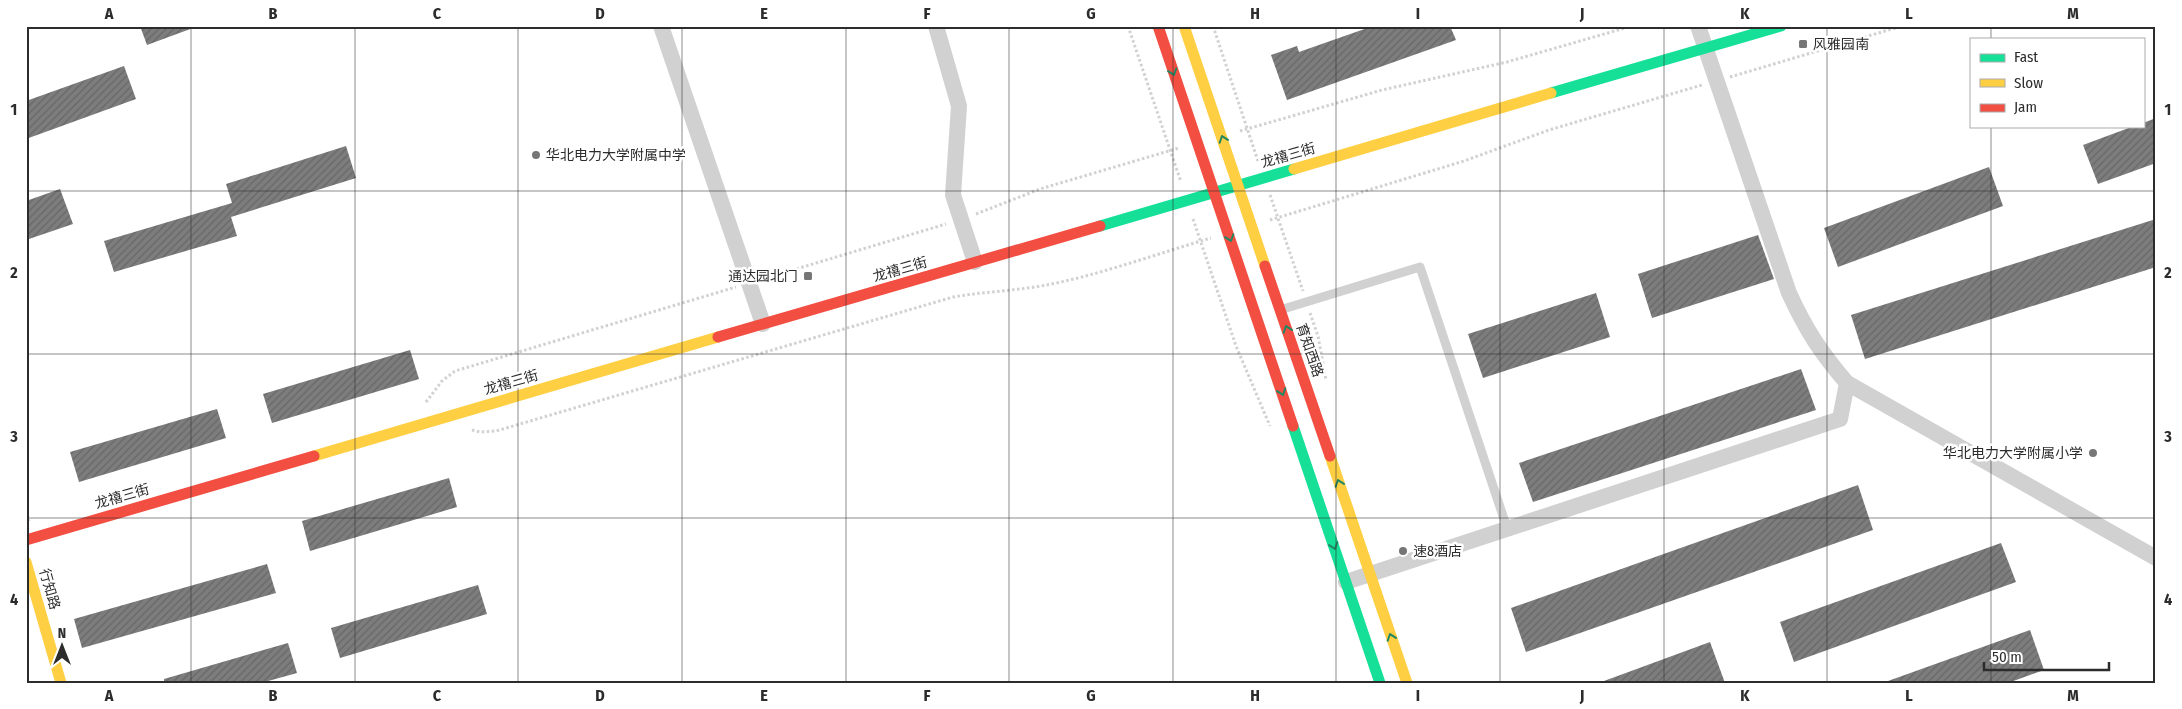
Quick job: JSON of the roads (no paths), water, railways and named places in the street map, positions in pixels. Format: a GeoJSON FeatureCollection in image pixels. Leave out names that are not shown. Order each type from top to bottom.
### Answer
{"type":"FeatureCollection","features":[{"type":"Feature","properties":{"kind":"street"},"geometry":{"type":"LineString","coordinates":[[661,26],[763,324]]}},
{"type":"Feature","properties":{"kind":"street"},"geometry":{"type":"LineString","coordinates":[[936,26],[959,106],[953,195],[975,262]]}},
{"type":"Feature","properties":{"kind":"street"},"geometry":{"type":"LineString","coordinates":[[1158,26],[1380,683]]}},
{"type":"Feature","properties":{"kind":"street","name":"育知西路"},"geometry":{"type":"LineString","coordinates":[[1184,26],[1407,683]]}},
{"type":"Feature","properties":{"kind":"street"},"geometry":{"type":"LineString","coordinates":[[1698,26],[1790,294],[1803,324],[1822,354],[1847,382],[2156,558]]}},
{"type":"Feature","properties":{"kind":"street","name":"龙禧三街"},"geometry":{"type":"LineString","coordinates":[[26,540],[1781,26]]}},
{"type":"Feature","properties":{"kind":"street"},"geometry":{"type":"LineString","coordinates":[[1346,582],[1840,419],[1847,382]]}},
{"type":"Feature","properties":{"kind":"street","name":"行知路"},"geometry":{"type":"LineString","coordinates":[[26,562],[60,683]]}},
{"type":"Feature","properties":{"kind":"lane"},"geometry":{"type":"LineString","coordinates":[[1280,310],[1420,267],[1507,528]]}},
{"type":"Feature","properties":{"kind":"place","name":"风雅园南"},"geometry":{"type":"Point","coordinates":[1803,44]}},
{"type":"Feature","properties":{"kind":"place","name":"华北电力大学附属中学"},"geometry":{"type":"Point","coordinates":[536,155]}},
{"type":"Feature","properties":{"kind":"place","name":"通达园北门"},"geometry":{"type":"Point","coordinates":[808,276]}},
{"type":"Feature","properties":{"kind":"place","name":"华北电力大学附属小学"},"geometry":{"type":"Point","coordinates":[2093,453]}},
{"type":"Feature","properties":{"kind":"place","name":"速8酒店"},"geometry":{"type":"Point","coordinates":[1403,551]}}]}
